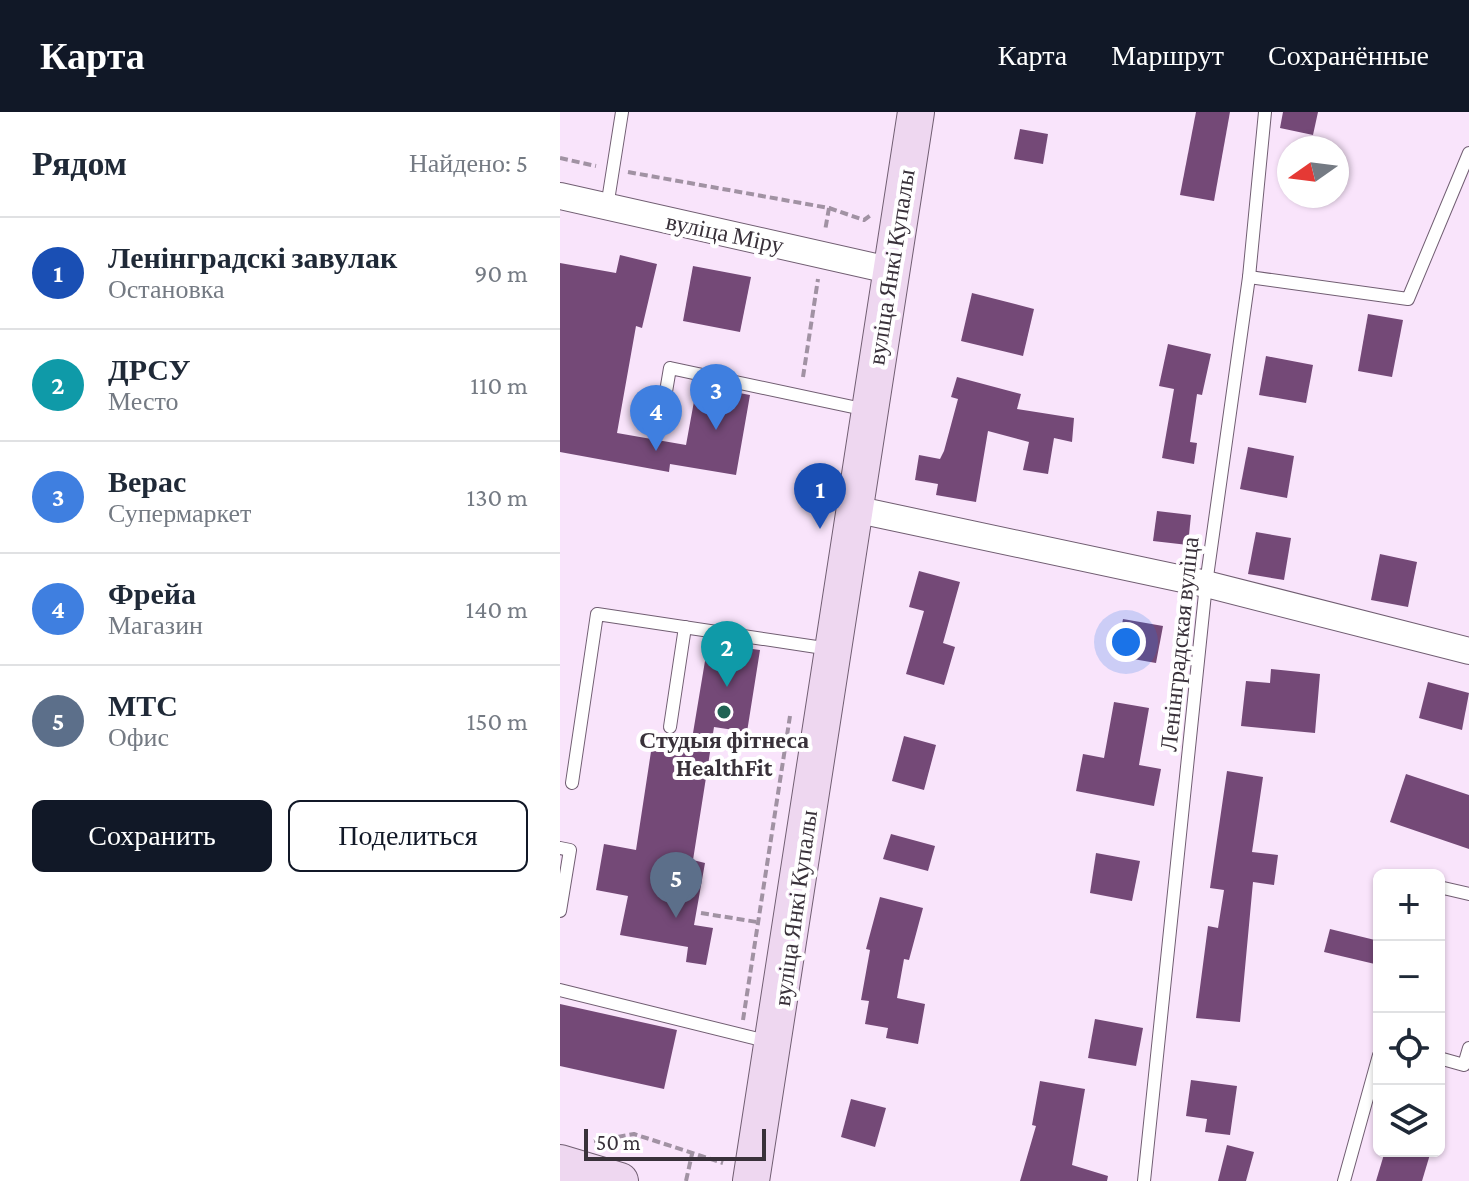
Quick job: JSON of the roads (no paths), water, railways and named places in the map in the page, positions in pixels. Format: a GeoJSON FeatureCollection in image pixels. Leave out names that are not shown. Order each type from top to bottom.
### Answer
{"type":"FeatureCollection","features":[{"type":"Feature","properties":{"kind":"street","name":"вуліца Янкі Купалы"},"geometry":{"type":"LineString","coordinates":[[751,1181],[758,1039],[833,649],[889,270],[916,112]]}},
{"type":"Feature","properties":{"kind":"street","name":"вуліца Міру"},"geometry":{"type":"LineString","coordinates":[[560,196],[889,270]]}},
{"type":"Feature","properties":{"kind":"street"},"geometry":{"type":"LineString","coordinates":[[854,509],[1206,584],[1469,651]]}},
{"type":"Feature","properties":{"kind":"street"},"geometry":{"type":"LineString","coordinates":[[570,1153],[620,1181]]}},
{"type":"Feature","properties":{"kind":"lane"},"geometry":{"type":"LineString","coordinates":[[607,207],[622,112]]}},
{"type":"Feature","properties":{"kind":"lane","name":"Ленінградская вуліца"},"geometry":{"type":"LineString","coordinates":[[1144,1181],[1206,584],[1249,277],[1265,112]]}},
{"type":"Feature","properties":{"kind":"lane"},"geometry":{"type":"LineString","coordinates":[[1249,277],[1408,299],[1469,153]]}},
{"type":"Feature","properties":{"kind":"lane"},"geometry":{"type":"LineString","coordinates":[[660,427],[670,368],[869,410]]}},
{"type":"Feature","properties":{"kind":"lane"},"geometry":{"type":"LineString","coordinates":[[572,783],[597,614],[833,649]]}},
{"type":"Feature","properties":{"kind":"lane"},"geometry":{"type":"LineString","coordinates":[[670,727],[685,627]]}},
{"type":"Feature","properties":{"kind":"lane"},"geometry":{"type":"LineString","coordinates":[[560,848],[570,850],[560,911]]}},
{"type":"Feature","properties":{"kind":"lane"},"geometry":{"type":"LineString","coordinates":[[1445,888],[1469,894]]}},
{"type":"Feature","properties":{"kind":"lane"},"geometry":{"type":"LineString","coordinates":[[560,990],[758,1039]]}},
{"type":"Feature","properties":{"kind":"lane"},"geometry":{"type":"LineString","coordinates":[[1445,1060],[1464,1065],[1469,1048]]}},
{"type":"Feature","properties":{"kind":"lane"},"geometry":{"type":"LineString","coordinates":[[1344,1181],[1373,1077]]}},
{"type":"Feature","properties":{"kind":"place","name":"Верас"},"geometry":{"type":"Point","coordinates":[716,430]}},
{"type":"Feature","properties":{"kind":"place","name":"Фрейа"},"geometry":{"type":"Point","coordinates":[656,451]}},
{"type":"Feature","properties":{"kind":"place","name":"Ленінградскі завулак"},"geometry":{"type":"Point","coordinates":[820,529]}},
{"type":"Feature","properties":{"kind":"place","name":"ДРСУ"},"geometry":{"type":"Point","coordinates":[727,687]}},
{"type":"Feature","properties":{"kind":"place","name":"Студыя фітнеса HealthFit"},"geometry":{"type":"Point","coordinates":[724,712]}},
{"type":"Feature","properties":{"kind":"place","name":"МТС"},"geometry":{"type":"Point","coordinates":[676,918]}}]}
